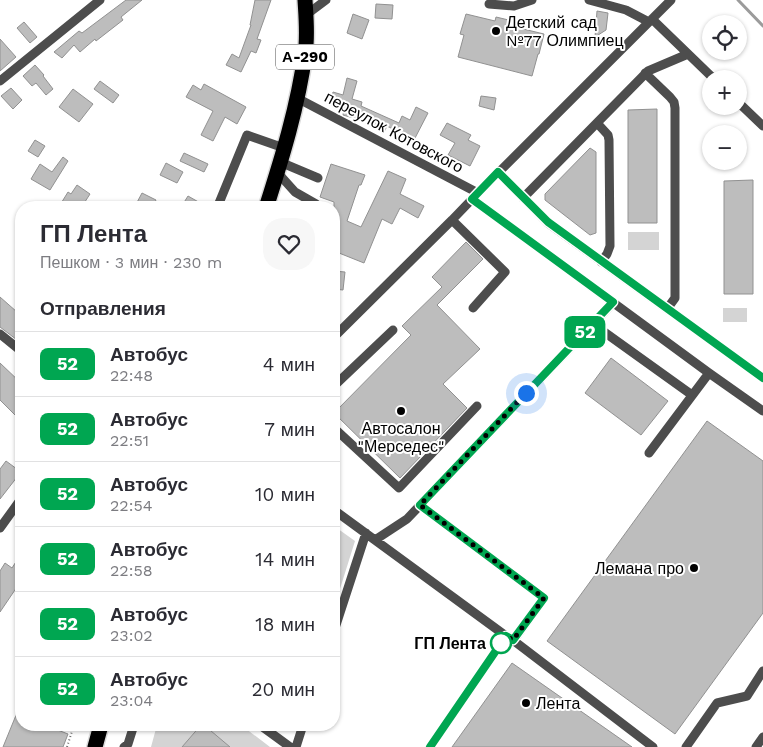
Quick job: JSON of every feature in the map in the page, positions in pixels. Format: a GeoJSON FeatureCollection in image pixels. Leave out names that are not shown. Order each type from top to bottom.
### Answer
{"type":"FeatureCollection","features":[{"type":"Feature","properties":{"kind":"highway","name":"А-290"},"geometry":{"type":"LineString","coordinates":[[268,201],[297,98],[306,53],[305,7]]}},
{"type":"Feature","properties":{"kind":"highway"},"geometry":{"type":"LineString","coordinates":[[94,747],[99,731]]}},
{"type":"Feature","properties":{"kind":"street"},"geometry":{"type":"LineString","coordinates":[[0,81],[100,0]]}},
{"type":"Feature","properties":{"kind":"street"},"geometry":{"type":"LineString","coordinates":[[305,7],[326,0]]}},
{"type":"Feature","properties":{"kind":"street"},"geometry":{"type":"LineString","coordinates":[[489,4],[514,6],[532,0]]}},
{"type":"Feature","properties":{"kind":"street"},"geometry":{"type":"LineString","coordinates":[[589,0],[626,10],[650,20],[705,70]]}},
{"type":"Feature","properties":{"kind":"street"},"geometry":{"type":"LineString","coordinates":[[340,331],[671,0]]}},
{"type":"Feature","properties":{"kind":"street"},"geometry":{"type":"LineString","coordinates":[[523,198],[648,71],[688,54]]}},
{"type":"Feature","properties":{"kind":"street"},"geometry":{"type":"LineString","coordinates":[[645,74],[670,97],[674,102],[675,108],[675,294],[673,301],[667,309]]}},
{"type":"Feature","properties":{"kind":"street","name":"переулок Котовского"},"geometry":{"type":"LineString","coordinates":[[297,98],[475,196],[613,302],[763,411]]}},
{"type":"Feature","properties":{"kind":"street"},"geometry":{"type":"LineString","coordinates":[[747,111],[763,126]]}},
{"type":"Feature","properties":{"kind":"street"},"geometry":{"type":"LineString","coordinates":[[597,123],[608,135],[609,140],[610,246],[602,262]]}},
{"type":"Feature","properties":{"kind":"street"},"geometry":{"type":"LineString","coordinates":[[220,201],[247,136],[280,161],[318,178]]}},
{"type":"Feature","properties":{"kind":"street"},"geometry":{"type":"LineString","coordinates":[[280,161],[295,192],[311,201]]}},
{"type":"Feature","properties":{"kind":"street"},"geometry":{"type":"LineString","coordinates":[[498,172],[548,222],[763,378]]}},
{"type":"Feature","properties":{"kind":"street"},"geometry":{"type":"LineString","coordinates":[[452,220],[505,272],[473,308]]}},
{"type":"Feature","properties":{"kind":"street"},"geometry":{"type":"LineString","coordinates":[[375,540],[407,519],[613,302]]}},
{"type":"Feature","properties":{"kind":"street"},"geometry":{"type":"LineString","coordinates":[[593,324],[692,395]]}},
{"type":"Feature","properties":{"kind":"street"},"geometry":{"type":"LineString","coordinates":[[340,380],[393,330]]}},
{"type":"Feature","properties":{"kind":"street"},"geometry":{"type":"LineString","coordinates":[[0,334],[15,346]]}},
{"type":"Feature","properties":{"kind":"street"},"geometry":{"type":"LineString","coordinates":[[649,453],[709,373]]}},
{"type":"Feature","properties":{"kind":"street"},"geometry":{"type":"LineString","coordinates":[[340,434],[398,488],[477,406]]}},
{"type":"Feature","properties":{"kind":"street"},"geometry":{"type":"LineString","coordinates":[[420,505],[544,598],[510,638],[430,747]]}},
{"type":"Feature","properties":{"kind":"street"},"geometry":{"type":"LineString","coordinates":[[0,528],[15,507]]}},
{"type":"Feature","properties":{"kind":"street"},"geometry":{"type":"LineString","coordinates":[[340,514],[510,638],[648,746]]}},
{"type":"Feature","properties":{"kind":"street"},"geometry":{"type":"LineString","coordinates":[[340,613],[366,533]]}},
{"type":"Feature","properties":{"kind":"street"},"geometry":{"type":"LineString","coordinates":[[686,747],[717,703],[747,696],[763,671]]}},
{"type":"Feature","properties":{"kind":"street"},"geometry":{"type":"LineString","coordinates":[[124,747],[128,744],[132,731]]}},
{"type":"Feature","properties":{"kind":"street"},"geometry":{"type":"LineString","coordinates":[[268,731],[290,747]]}},
{"type":"Feature","properties":{"kind":"street"},"geometry":{"type":"LineString","coordinates":[[296,747],[301,731]]}},
{"type":"Feature","properties":{"kind":"street"},"geometry":{"type":"LineString","coordinates":[[756,747],[763,737]]}},
{"type":"Feature","properties":{"kind":"path"},"geometry":{"type":"LineString","coordinates":[[67,747],[72,731]]}},
{"type":"Feature","properties":{"kind":"shaded area"},"geometry":{"type":"Polygon","coordinates":[[[628,232],[659,232],[659,250],[628,250],[628,232]]]}},
{"type":"Feature","properties":{"kind":"shaded area"},"geometry":{"type":"Polygon","coordinates":[[[723,308],[747,308],[747,322],[723,322],[723,308]]]}},
{"type":"Feature","properties":{"kind":"shaded area"},"geometry":{"type":"Polygon","coordinates":[[[340,530],[355,541],[340,589],[340,530]]]}},
{"type":"Feature","properties":{"kind":"shaded area"},"geometry":{"type":"Polygon","coordinates":[[[155,731],[249,731],[270,747],[151,747],[155,731]]]}},
{"type":"Feature","properties":{"kind":"building"},"geometry":{"type":"Polygon","coordinates":[[[126,0],[142,0],[121,17],[123,20],[80,52],[74,45],[62,58],[54,52],[79,31],[82,33],[126,0]]]}},
{"type":"Feature","properties":{"kind":"building"},"geometry":{"type":"Polygon","coordinates":[[[255,0],[271,0],[257,39],[261,40],[256,53],[251,51],[241,72],[226,65],[232,54],[239,58],[251,25],[255,0]]]}},
{"type":"Feature","properties":{"kind":"building"},"geometry":{"type":"Polygon","coordinates":[[[376,4],[393,5],[392,19],[375,18],[376,4]]]}},
{"type":"Feature","properties":{"kind":"building"},"geometry":{"type":"Polygon","coordinates":[[[597,11],[608,13],[606,30],[595,37],[597,11]]]}},
{"type":"Feature","properties":{"kind":"building"},"geometry":{"type":"Polygon","coordinates":[[[353,14],[369,20],[362,39],[347,33],[353,14]]]}},
{"type":"Feature","properties":{"kind":"building"},"geometry":{"type":"Polygon","coordinates":[[[466,14],[495,21],[496,17],[517,22],[515,27],[544,34],[532,76],[458,57],[464,35],[460,34],[466,14]]]}},
{"type":"Feature","properties":{"kind":"building"},"geometry":{"type":"Polygon","coordinates":[[[24,22],[37,37],[30,43],[17,28],[24,22]]]}},
{"type":"Feature","properties":{"kind":"building"},"geometry":{"type":"Polygon","coordinates":[[[0,39],[16,57],[0,71],[0,39]]]}},
{"type":"Feature","properties":{"kind":"building"},"geometry":{"type":"Polygon","coordinates":[[[35,65],[53,89],[46,95],[36,83],[32,86],[23,76],[35,65]]]}},
{"type":"Feature","properties":{"kind":"building"},"geometry":{"type":"Polygon","coordinates":[[[347,78],[357,81],[352,99],[362,102],[361,106],[399,123],[402,116],[410,120],[416,107],[428,113],[414,140],[387,126],[384,132],[366,124],[367,122],[343,115],[344,109],[330,105],[333,92],[343,95],[347,78]]]}},
{"type":"Feature","properties":{"kind":"building"},"geometry":{"type":"Polygon","coordinates":[[[100,81],[119,95],[113,103],[94,89],[100,81]]]}},
{"type":"Feature","properties":{"kind":"building"},"geometry":{"type":"Polygon","coordinates":[[[204,84],[246,107],[237,124],[225,117],[213,141],[201,135],[213,111],[186,97],[193,85],[201,90],[204,84]]]}},
{"type":"Feature","properties":{"kind":"building"},"geometry":{"type":"Polygon","coordinates":[[[11,88],[22,100],[13,109],[1,96],[11,88]]]}},
{"type":"Feature","properties":{"kind":"building"},"geometry":{"type":"Polygon","coordinates":[[[73,89],[93,104],[79,122],[59,107],[73,89]]]}},
{"type":"Feature","properties":{"kind":"building"},"geometry":{"type":"Polygon","coordinates":[[[481,96],[496,98],[494,110],[479,106],[481,96]]]}},
{"type":"Feature","properties":{"kind":"building"},"geometry":{"type":"Polygon","coordinates":[[[657,109],[657,223],[628,223],[628,110],[657,109]]]}},
{"type":"Feature","properties":{"kind":"building"},"geometry":{"type":"Polygon","coordinates":[[[447,123],[471,135],[468,140],[480,146],[470,166],[448,155],[455,143],[440,135],[447,123]]]}},
{"type":"Feature","properties":{"kind":"building"},"geometry":{"type":"Polygon","coordinates":[[[35,140],[45,146],[38,157],[28,151],[35,140]]]}},
{"type":"Feature","properties":{"kind":"building"},"geometry":{"type":"Polygon","coordinates":[[[590,148],[596,152],[596,233],[590,235],[545,200],[545,194],[590,148]]]}},
{"type":"Feature","properties":{"kind":"building"},"geometry":{"type":"Polygon","coordinates":[[[184,153],[208,164],[204,172],[180,161],[184,153]]]}},
{"type":"Feature","properties":{"kind":"building"},"geometry":{"type":"Polygon","coordinates":[[[63,157],[68,161],[50,190],[31,179],[40,164],[52,172],[63,157]]]}},
{"type":"Feature","properties":{"kind":"building"},"geometry":{"type":"Polygon","coordinates":[[[166,163],[183,172],[177,183],[160,175],[166,163]]]}},
{"type":"Feature","properties":{"kind":"building"},"geometry":{"type":"Polygon","coordinates":[[[331,164],[365,175],[361,185],[359,185],[347,221],[361,227],[388,171],[406,179],[400,194],[424,206],[418,218],[400,208],[392,224],[382,219],[364,263],[340,253],[340,201],[331,201],[320,197],[331,164]]]}},
{"type":"Feature","properties":{"kind":"building"},"geometry":{"type":"Polygon","coordinates":[[[753,180],[753,294],[724,294],[724,181],[753,180]]]}},
{"type":"Feature","properties":{"kind":"building"},"geometry":{"type":"Polygon","coordinates":[[[77,185],[90,194],[86,201],[62,201],[68,192],[71,194],[77,185]]]}},
{"type":"Feature","properties":{"kind":"building"},"geometry":{"type":"Polygon","coordinates":[[[142,193],[156,200],[156,201],[138,201],[142,193]]]}},
{"type":"Feature","properties":{"kind":"building"},"geometry":{"type":"Polygon","coordinates":[[[188,196],[197,201],[185,201],[188,196]]]}},
{"type":"Feature","properties":{"kind":"building","name":"Автосалон \"Мерседес\""},"geometry":{"type":"Polygon","coordinates":[[[466,242],[483,259],[437,305],[480,349],[443,384],[467,408],[400,478],[340,419],[340,407],[411,335],[402,326],[442,287],[432,277],[466,242]]]}},
{"type":"Feature","properties":{"kind":"building"},"geometry":{"type":"Polygon","coordinates":[[[340,272],[345,272],[343,290],[340,290],[340,272]]]}},
{"type":"Feature","properties":{"kind":"building"},"geometry":{"type":"Polygon","coordinates":[[[0,297],[15,310],[15,338],[0,327],[0,297]]]}},
{"type":"Feature","properties":{"kind":"building"},"geometry":{"type":"Polygon","coordinates":[[[611,358],[668,401],[641,435],[585,393],[611,358]]]}},
{"type":"Feature","properties":{"kind":"building"},"geometry":{"type":"Polygon","coordinates":[[[0,363],[15,377],[15,415],[0,400],[0,363]]]}},
{"type":"Feature","properties":{"kind":"building"},"geometry":{"type":"Polygon","coordinates":[[[707,421],[763,461],[763,613],[675,734],[547,641],[707,421]]]}},
{"type":"Feature","properties":{"kind":"building"},"geometry":{"type":"Polygon","coordinates":[[[6,461],[15,468],[15,480],[0,499],[0,469],[6,461]]]}},
{"type":"Feature","properties":{"kind":"building"},"geometry":{"type":"Polygon","coordinates":[[[5,563],[12,568],[15,563],[15,590],[0,612],[0,571],[5,563]]]}},
{"type":"Feature","properties":{"kind":"building","name":"Лента"},"geometry":{"type":"Polygon","coordinates":[[[512,663],[632,747],[452,747],[512,663]]]}},
{"type":"Feature","properties":{"kind":"building"},"geometry":{"type":"Polygon","coordinates":[[[15,718],[15,731],[60,731],[68,734],[63,747],[3,747],[15,718]]]}},
{"type":"Feature","properties":{"kind":"building"},"geometry":{"type":"Polygon","coordinates":[[[196,731],[211,731],[230,747],[182,747],[196,731]]]}},
{"type":"Feature","properties":{"kind":"waterway"},"geometry":{"type":"LineString","coordinates":[[738,0],[763,26]]}},
{"type":"Feature","properties":{"kind":"bus line","name":"52"},"geometry":{"type":"LineString","coordinates":[[430,747],[506,636],[513,640],[544,598],[420,505],[613,302],[472,199],[498,172],[548,222],[763,378]]}},
{"type":"Feature","properties":{"kind":"place","name":"Детский сад №77 Олимпиец"},"geometry":{"type":"Point","coordinates":[496,31]}},
{"type":"Feature","properties":{"kind":"place","name":"Автосалон \"Мерседес\""},"geometry":{"type":"Point","coordinates":[401,411]}},
{"type":"Feature","properties":{"kind":"place","name":"Лемана про"},"geometry":{"type":"Point","coordinates":[694,568]}},
{"type":"Feature","properties":{"kind":"place","name":"ГП Лента"},"geometry":{"type":"Point","coordinates":[501,643]}},
{"type":"Feature","properties":{"kind":"place","name":"Лента"},"geometry":{"type":"Point","coordinates":[526,703]}},
{"type":"Feature","properties":{"kind":"route"},"geometry":{"type":"LineString","coordinates":[[501,643],[500,645],[506,636],[513,640],[544,598],[420,505],[526,393]]}}]}
